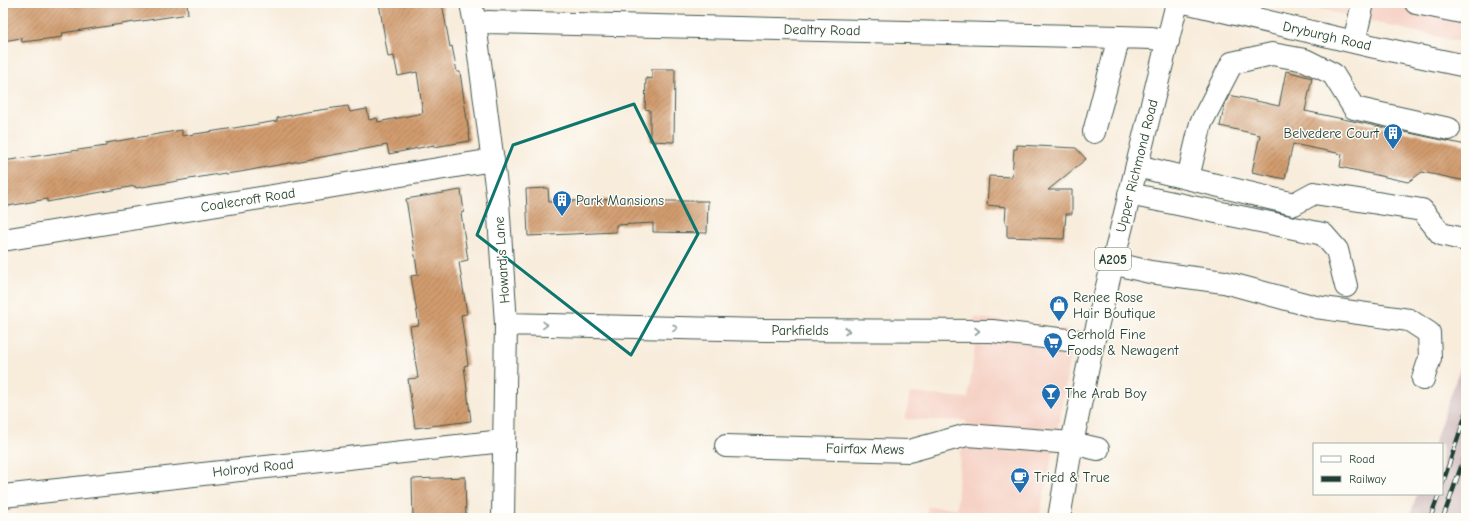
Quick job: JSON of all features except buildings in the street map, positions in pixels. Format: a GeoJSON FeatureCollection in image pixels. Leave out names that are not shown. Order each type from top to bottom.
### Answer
{"type":"FeatureCollection","features":[{"type":"Feature","properties":{"kind":"main road","name":"Upper Richmond Road"},"geometry":{"type":"LineString","coordinates":[[1059,518],[1072,443],[1093,343],[1177,3]]}},
{"type":"Feature","properties":{"kind":"main road","name":"Dryburgh Road"},"geometry":{"type":"LineString","coordinates":[[1189,3],[1375,47],[1466,66]]}},
{"type":"Feature","properties":{"kind":"main road"},"geometry":{"type":"LineString","coordinates":[[1354,42],[1364,3]]}},
{"type":"Feature","properties":{"kind":"main road"},"geometry":{"type":"LineString","coordinates":[[1416,3],[1466,13]]}},
{"type":"Feature","properties":{"kind":"main road","name":"Dealtry Road"},"geometry":{"type":"LineString","coordinates":[[473,13],[488,22],[1119,37],[1152,38],[1168,41]]}},
{"type":"Feature","properties":{"kind":"main road","name":"Howard's Lane"},"geometry":{"type":"LineString","coordinates":[[473,13],[498,201],[506,324],[503,518]]}},
{"type":"Feature","properties":{"kind":"main road"},"geometry":{"type":"LineString","coordinates":[[1094,132],[1119,37]]}},
{"type":"Feature","properties":{"kind":"main road"},"geometry":{"type":"LineString","coordinates":[[1188,178],[1201,122],[1232,63],[1272,54],[1305,60],[1333,74],[1354,108],[1449,129]]}},
{"type":"Feature","properties":{"kind":"main road","name":"Coalecroft Road"},"geometry":{"type":"LineString","coordinates":[[3,240],[493,160]]}},
{"type":"Feature","properties":{"kind":"main road"},"geometry":{"type":"LineString","coordinates":[[1137,166],[1294,204],[1314,193],[1422,210],[1441,234],[1466,240]]}},
{"type":"Feature","properties":{"kind":"main road"},"geometry":{"type":"LineString","coordinates":[[1129,194],[1323,234],[1337,250],[1346,286]]}},
{"type":"Feature","properties":{"kind":"main road"},"geometry":{"type":"LineString","coordinates":[[1112,263],[1150,272],[1224,282],[1316,307],[1409,320],[1429,333],[1430,358],[1423,378]]}},
{"type":"Feature","properties":{"kind":"main road","name":"Parkfields"},"geometry":{"type":"LineString","coordinates":[[506,324],[757,330],[992,331],[1093,343]]}},
{"type":"Feature","properties":{"kind":"main road","name":"Fairfax Mews"},"geometry":{"type":"LineString","coordinates":[[726,446],[909,451],[967,435],[1072,443],[1098,449]]}},
{"type":"Feature","properties":{"kind":"main road","name":"Holroyd Road"},"geometry":{"type":"LineString","coordinates":[[3,496],[503,441]]}},
{"type":"Feature","properties":{"kind":"highlighted area"},"geometry":{"type":"Polygon","coordinates":[[[634,104],[698,234],[631,355],[477,235],[513,145],[634,104]]]}},
{"type":"Feature","properties":{"kind":"shaded area"},"geometry":{"type":"Polygon","coordinates":[[[1295,3],[1466,3],[1466,43],[1381,24],[1295,3]]]}},
{"type":"Feature","properties":{"kind":"shaded area"},"geometry":{"type":"Polygon","coordinates":[[[974,317],[1073,331],[1063,403],[1039,518],[926,518],[928,507],[957,508],[960,452],[965,446],[966,421],[905,419],[910,393],[968,398],[976,339],[974,317]]]}},
{"type":"Feature","properties":{"kind":"shaded area"},"geometry":{"type":"Polygon","coordinates":[[[1466,350],[1466,518],[1409,518],[1417,495],[1443,495],[1443,443],[1434,443],[1466,350]]]}},
{"type":"Feature","properties":{"kind":"railway"},"geometry":{"type":"LineString","coordinates":[[1443,482],[1466,414]]}},
{"type":"Feature","properties":{"kind":"railway"},"geometry":{"type":"LineString","coordinates":[[1443,518],[1466,453]]}},
{"type":"Feature","properties":{"kind":"railway"},"geometry":{"type":"LineString","coordinates":[[1430,518],[1439,495]]}},
{"type":"Feature","properties":{"kind":"railway"},"geometry":{"type":"LineString","coordinates":[[1461,518],[1466,505]]}},
{"type":"Feature","properties":{"kind":"place","name":"Belvedere Court"},"geometry":{"type":"Point","coordinates":[1393,150]}},
{"type":"Feature","properties":{"kind":"place","name":"Park Mansions"},"geometry":{"type":"Point","coordinates":[562,217]}},
{"type":"Feature","properties":{"kind":"place","name":"Renee Rose Hair Boutique"},"geometry":{"type":"Point","coordinates":[1059,322]}},
{"type":"Feature","properties":{"kind":"place","name":"Gerhold Fine Foods & Newagent"},"geometry":{"type":"Point","coordinates":[1053,359]}},
{"type":"Feature","properties":{"kind":"place","name":"The Arab Boy"},"geometry":{"type":"Point","coordinates":[1051,410]}},
{"type":"Feature","properties":{"kind":"place","name":"Tried & True"},"geometry":{"type":"Point","coordinates":[1020,494]}}]}
